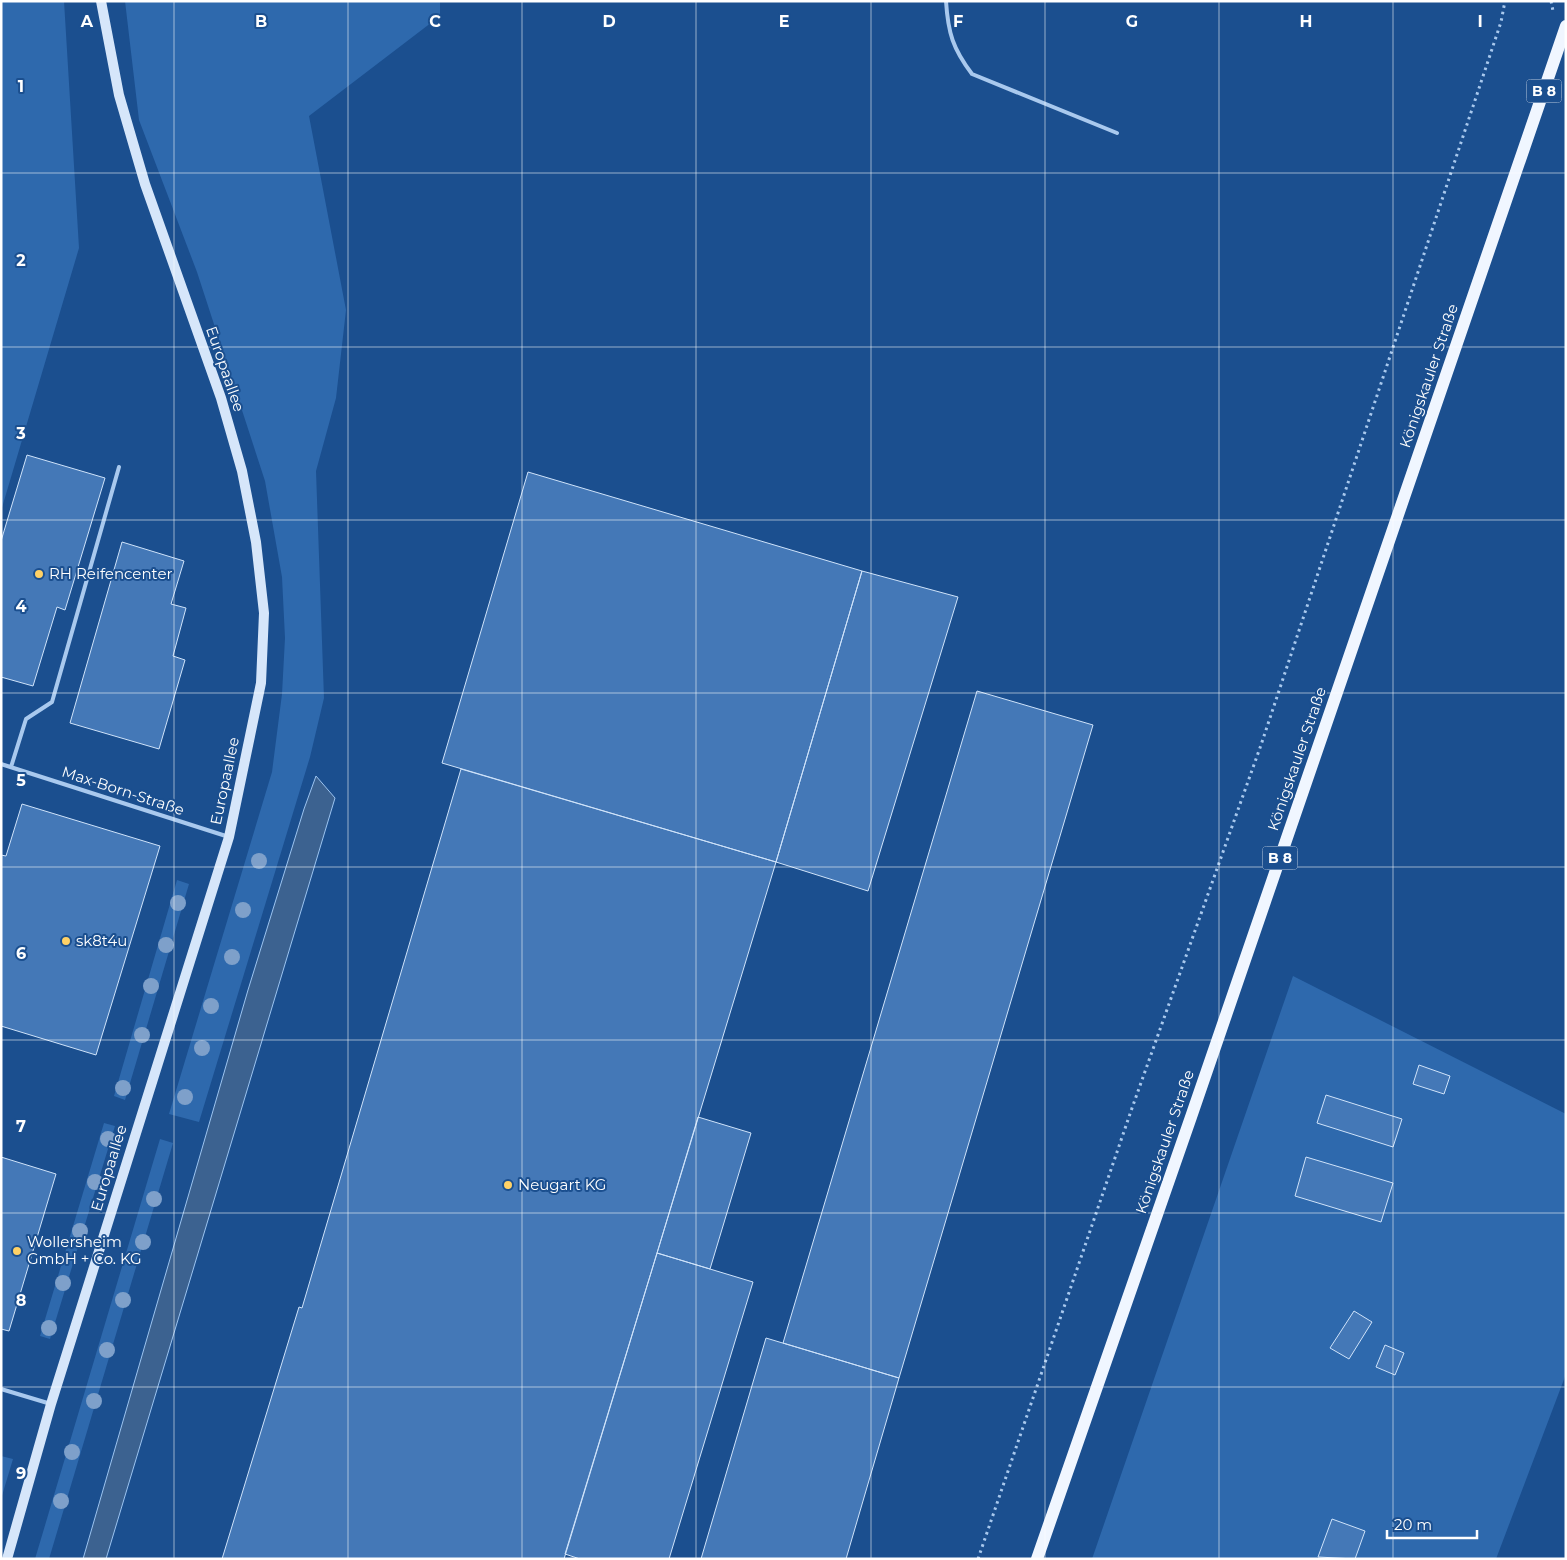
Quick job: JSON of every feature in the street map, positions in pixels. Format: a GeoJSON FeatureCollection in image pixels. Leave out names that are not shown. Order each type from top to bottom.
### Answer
{"type":"FeatureCollection","features":[{"type":"Feature","properties":{"kind":"main road","name":"Europaallee"},"geometry":{"type":"LineString","coordinates":[[7,1559],[51,1404],[229,838],[261,683],[264,613],[256,542],[242,471],[221,398],[145,184],[119,95],[101,1]]}},
{"type":"Feature","properties":{"kind":"main road","name":"Königskauler Straße"},"geometry":{"type":"LineString","coordinates":[[1037,1559],[1566,26]]}},
{"type":"Feature","properties":{"kind":"lane"},"geometry":{"type":"LineString","coordinates":[[946,1],[947,27],[957,53],[972,74],[1117,133]]}},
{"type":"Feature","properties":{"kind":"lane"},"geometry":{"type":"LineString","coordinates":[[11,767],[26,719],[52,702],[119,467]]}},
{"type":"Feature","properties":{"kind":"lane","name":"Max-Born-Straße"},"geometry":{"type":"LineString","coordinates":[[1,764],[229,838]]}},
{"type":"Feature","properties":{"kind":"lane"},"geometry":{"type":"LineString","coordinates":[[1,1389],[51,1404]]}},
{"type":"Feature","properties":{"kind":"path"},"geometry":{"type":"LineString","coordinates":[[978,1559],[1131,1111],[1261,745],[1398,340],[1501,22],[1505,1]]}},
{"type":"Feature","properties":{"kind":"shaded area"},"geometry":{"type":"Polygon","coordinates":[[[1,1],[64,1],[79,248],[1,511],[1,1]]]}},
{"type":"Feature","properties":{"kind":"shaded area"},"geometry":{"type":"Polygon","coordinates":[[[125,1],[440,1],[440,16],[309,116],[346,310],[336,398],[316,471],[324,698],[310,757],[199,1122],[169,1114],[272,772],[282,694],[285,638],[282,577],[265,481],[197,272],[139,120],[125,1]]]}},
{"type":"Feature","properties":{"kind":"shaded area"},"geometry":{"type":"Polygon","coordinates":[[[316,776],[335,798],[106,1559],[83,1559],[248,990],[316,776]]]}},
{"type":"Feature","properties":{"kind":"shaded area"},"geometry":{"type":"Polygon","coordinates":[[[177,880],[189,884],[125,1100],[114,1096],[177,880]]]}},
{"type":"Feature","properties":{"kind":"shaded area"},"geometry":{"type":"Polygon","coordinates":[[[1293,976],[1566,1114],[1566,1374],[1496,1559],[1092,1559],[1293,976]]]}},
{"type":"Feature","properties":{"kind":"shaded area"},"geometry":{"type":"Polygon","coordinates":[[[104,1123],[115,1126],[50,1339],[40,1336],[104,1123]]]}},
{"type":"Feature","properties":{"kind":"shaded area"},"geometry":{"type":"Polygon","coordinates":[[[160,1139],[173,1143],[49,1559],[35,1559],[160,1139]]]}},
{"type":"Feature","properties":{"kind":"shaded area"},"geometry":{"type":"Polygon","coordinates":[[[1,1456],[13,1459],[1,1499],[1,1456]]]}},
{"type":"Feature","properties":{"kind":"building","name":"RH Reifencenter"},"geometry":{"type":"Polygon","coordinates":[[[27,455],[105,478],[65,610],[57,607],[33,686],[1,677],[1,541],[27,455]]]}},
{"type":"Feature","properties":{"kind":"building"},"geometry":{"type":"Polygon","coordinates":[[[528,472],[862,571],[776,862],[442,763],[528,472]]]}},
{"type":"Feature","properties":{"kind":"building"},"geometry":{"type":"Polygon","coordinates":[[[122,542],[184,561],[171,604],[186,608],[173,656],[185,660],[159,749],[70,723],[122,542]]]}},
{"type":"Feature","properties":{"kind":"building"},"geometry":{"type":"Polygon","coordinates":[[[862,571],[958,597],[868,891],[776,862],[862,571]]]}},
{"type":"Feature","properties":{"kind":"building"},"geometry":{"type":"Polygon","coordinates":[[[977,691],[1093,725],[899,1378],[783,1343],[977,691]]]}},
{"type":"Feature","properties":{"kind":"building","name":"Neugart KG"},"geometry":{"type":"Polygon","coordinates":[[[461,769],[776,862],[564,1559],[222,1559],[299,1307],[302,1308],[461,769]]]}},
{"type":"Feature","properties":{"kind":"building","name":"sk8t4u"},"geometry":{"type":"Polygon","coordinates":[[[22,804],[160,846],[96,1055],[1,1026],[1,855],[6,856],[22,804]]]}},
{"type":"Feature","properties":{"kind":"building"},"geometry":{"type":"Polygon","coordinates":[[[1419,1065],[1450,1076],[1444,1094],[1413,1084],[1419,1065]]]}},
{"type":"Feature","properties":{"kind":"building"},"geometry":{"type":"Polygon","coordinates":[[[1326,1095],[1402,1119],[1393,1147],[1317,1123],[1326,1095]]]}},
{"type":"Feature","properties":{"kind":"building"},"geometry":{"type":"Polygon","coordinates":[[[698,1117],[751,1133],[710,1269],[657,1253],[698,1117]]]}},
{"type":"Feature","properties":{"kind":"building","name":"Wollersheim GmbH + Co. KG"},"geometry":{"type":"Polygon","coordinates":[[[1,1157],[56,1174],[9,1331],[1,1329],[1,1157]]]}},
{"type":"Feature","properties":{"kind":"building"},"geometry":{"type":"Polygon","coordinates":[[[1306,1157],[1393,1183],[1381,1222],[1295,1196],[1306,1157]]]}},
{"type":"Feature","properties":{"kind":"building"},"geometry":{"type":"Polygon","coordinates":[[[657,1253],[753,1282],[669,1559],[580,1559],[565,1554],[657,1253]]]}},
{"type":"Feature","properties":{"kind":"building"},"geometry":{"type":"Polygon","coordinates":[[[1354,1311],[1372,1322],[1349,1359],[1330,1348],[1354,1311]]]}},
{"type":"Feature","properties":{"kind":"building"},"geometry":{"type":"Polygon","coordinates":[[[766,1338],[899,1378],[846,1559],[701,1559],[766,1338]]]}},
{"type":"Feature","properties":{"kind":"building"},"geometry":{"type":"Polygon","coordinates":[[[1385,1345],[1404,1353],[1395,1375],[1376,1367],[1385,1345]]]}},
{"type":"Feature","properties":{"kind":"building"},"geometry":{"type":"Polygon","coordinates":[[[1332,1519],[1365,1531],[1355,1559],[1318,1557],[1332,1519]]]}},
{"type":"Feature","properties":{"kind":"place","name":"RH Reifencenter"},"geometry":{"type":"Point","coordinates":[39,574]}},
{"type":"Feature","properties":{"kind":"place","name":"sk8t4u"},"geometry":{"type":"Point","coordinates":[66,941]}},
{"type":"Feature","properties":{"kind":"place","name":"Neugart KG"},"geometry":{"type":"Point","coordinates":[508,1185]}},
{"type":"Feature","properties":{"kind":"place","name":"Wollersheim GmbH + Co. KG"},"geometry":{"type":"Point","coordinates":[17,1251]}}]}
